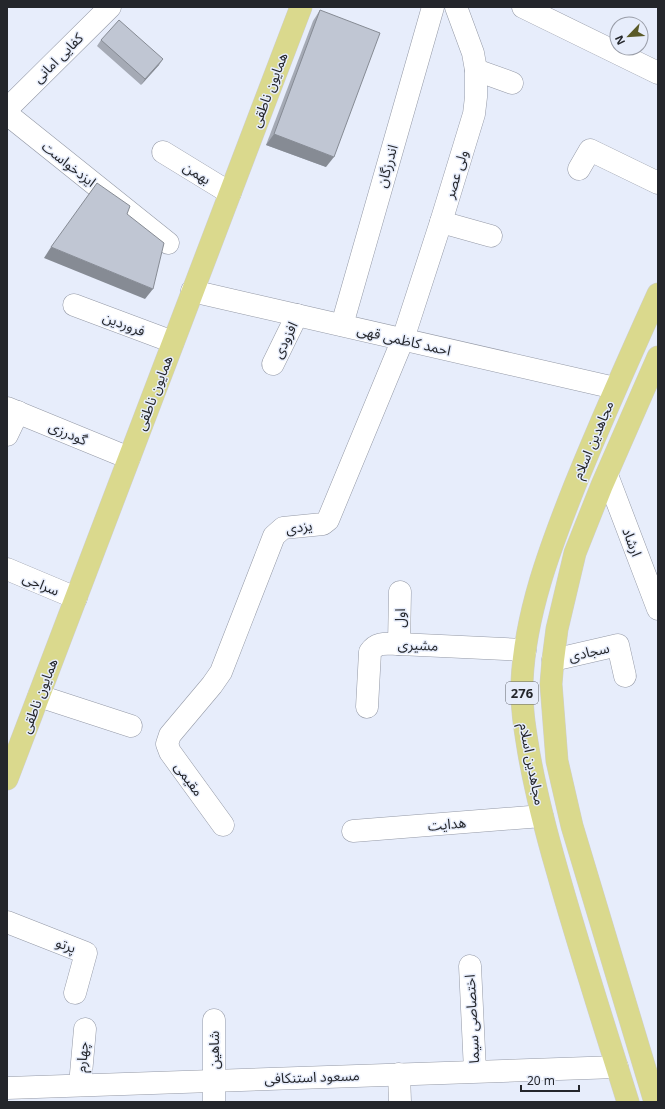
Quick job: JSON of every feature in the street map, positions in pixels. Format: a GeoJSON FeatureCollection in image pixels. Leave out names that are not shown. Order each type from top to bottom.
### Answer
{"type":"FeatureCollection","features":[{"type":"Feature","properties":{"kind":"main road","name":"همایون ناطقی"},"geometry":{"type":"LineString","coordinates":[[7,779],[301,7]]}},
{"type":"Feature","properties":{"kind":"main road","name":"مجاهدین اسلام"},"geometry":{"type":"LineString","coordinates":[[628,1102],[563,891],[542,816],[532,772],[523,716],[522,682],[525,650],[538,586],[563,515],[595,434],[658,294]]}},
{"type":"Feature","properties":{"kind":"main road","name":"مجاهدین اسلام"},"geometry":{"type":"LineString","coordinates":[[655,1102],[570,819],[557,761],[551,684],[557,629],[575,553],[658,357]]}},
{"type":"Feature","properties":{"kind":"street","name":"کفایی امانی"},"geometry":{"type":"LineString","coordinates":[[10,103],[110,7]]}},
{"type":"Feature","properties":{"kind":"street","name":"اندرزگان"},"geometry":{"type":"LineString","coordinates":[[342,326],[433,7]]}},
{"type":"Feature","properties":{"kind":"street","name":"ولی عصر"},"geometry":{"type":"LineString","coordinates":[[403,340],[474,114],[476,97],[476,70],[473,53],[456,7]]}},
{"type":"Feature","properties":{"kind":"street"},"geometry":{"type":"LineString","coordinates":[[522,7],[658,73]]}},
{"type":"Feature","properties":{"kind":"street"},"geometry":{"type":"LineString","coordinates":[[476,70],[512,83]]}},
{"type":"Feature","properties":{"kind":"street","name":"ایزدخواست"},"geometry":{"type":"LineString","coordinates":[[10,103],[168,243]]}},
{"type":"Feature","properties":{"kind":"street"},"geometry":{"type":"LineString","coordinates":[[579,169],[590,150],[658,183]]}},
{"type":"Feature","properties":{"kind":"street","name":"بهمن"},"geometry":{"type":"LineString","coordinates":[[163,152],[230,193]]}},
{"type":"Feature","properties":{"kind":"street"},"geometry":{"type":"LineString","coordinates":[[441,222],[490,236]]}},
{"type":"Feature","properties":{"kind":"street","name":"احمد کاظمی قهی"},"geometry":{"type":"LineString","coordinates":[[192,291],[615,388]]}},
{"type":"Feature","properties":{"kind":"street","name":"فروردین"},"geometry":{"type":"LineString","coordinates":[[74,305],[173,342]]}},
{"type":"Feature","properties":{"kind":"street","name":"افزودی"},"geometry":{"type":"LineString","coordinates":[[273,364],[297,315]]}},
{"type":"Feature","properties":{"kind":"street","name":"یزدی"},"geometry":{"type":"LineString","coordinates":[[173,730],[212,685],[220,672],[274,536],[283,528],[323,524],[328,520],[403,340]]}},
{"type":"Feature","properties":{"kind":"street"},"geometry":{"type":"LineString","coordinates":[[7,435],[12,410]]}},
{"type":"Feature","properties":{"kind":"street","name":"گودرزی"},"geometry":{"type":"LineString","coordinates":[[12,410],[129,458]]}},
{"type":"Feature","properties":{"kind":"street","name":"ارشاد"},"geometry":{"type":"LineString","coordinates":[[607,475],[658,609]]}},
{"type":"Feature","properties":{"kind":"street","name":"سراجی"},"geometry":{"type":"LineString","coordinates":[[7,569],[76,598]]}},
{"type":"Feature","properties":{"kind":"street","name":"اول"},"geometry":{"type":"LineString","coordinates":[[399,644],[400,592]]}},
{"type":"Feature","properties":{"kind":"street","name":"مشیری"},"geometry":{"type":"LineString","coordinates":[[368,707],[370,652],[376,645],[399,644],[525,650]]}},
{"type":"Feature","properties":{"kind":"street","name":"سجادی"},"geometry":{"type":"LineString","coordinates":[[553,660],[618,645],[625,676]]}},
{"type":"Feature","properties":{"kind":"street"},"geometry":{"type":"LineString","coordinates":[[39,696],[131,726]]}},
{"type":"Feature","properties":{"kind":"street","name":"مقیمی"},"geometry":{"type":"LineString","coordinates":[[173,730],[168,739],[168,748],[223,825]]}},
{"type":"Feature","properties":{"kind":"street","name":"هدایت"},"geometry":{"type":"LineString","coordinates":[[353,832],[542,816]]}},
{"type":"Feature","properties":{"kind":"street","name":"پرتو"},"geometry":{"type":"LineString","coordinates":[[7,922],[86,953],[75,993]]}},
{"type":"Feature","properties":{"kind":"street","name":"اختصاصی سیما"},"geometry":{"type":"LineString","coordinates":[[470,966],[475,1071]]}},
{"type":"Feature","properties":{"kind":"street","name":"شاهین"},"geometry":{"type":"LineString","coordinates":[[214,1020],[214,1102]]}},
{"type":"Feature","properties":{"kind":"street","name":"چهارم"},"geometry":{"type":"LineString","coordinates":[[71,1091],[85,1029]]}},
{"type":"Feature","properties":{"kind":"street","name":"مسعود استنکافی"},"geometry":{"type":"LineString","coordinates":[[7,1088],[71,1091],[214,1080],[617,1067]]}},
{"type":"Feature","properties":{"kind":"street"},"geometry":{"type":"LineString","coordinates":[[399,1074],[400,1102]]}},
{"type":"Feature","properties":{"kind":"building"},"geometry":{"type":"Polygon","coordinates":[[[320,10],[380,33],[334,157],[274,134],[320,10]]]}},
{"type":"Feature","properties":{"kind":"building"},"geometry":{"type":"Polygon","coordinates":[[[119,20],[163,59],[145,79],[101,40],[119,20]]]}},
{"type":"Feature","properties":{"kind":"building"},"geometry":{"type":"Polygon","coordinates":[[[97,183],[130,206],[127,214],[164,243],[153,289],[51,247],[97,183]]]}}]}
